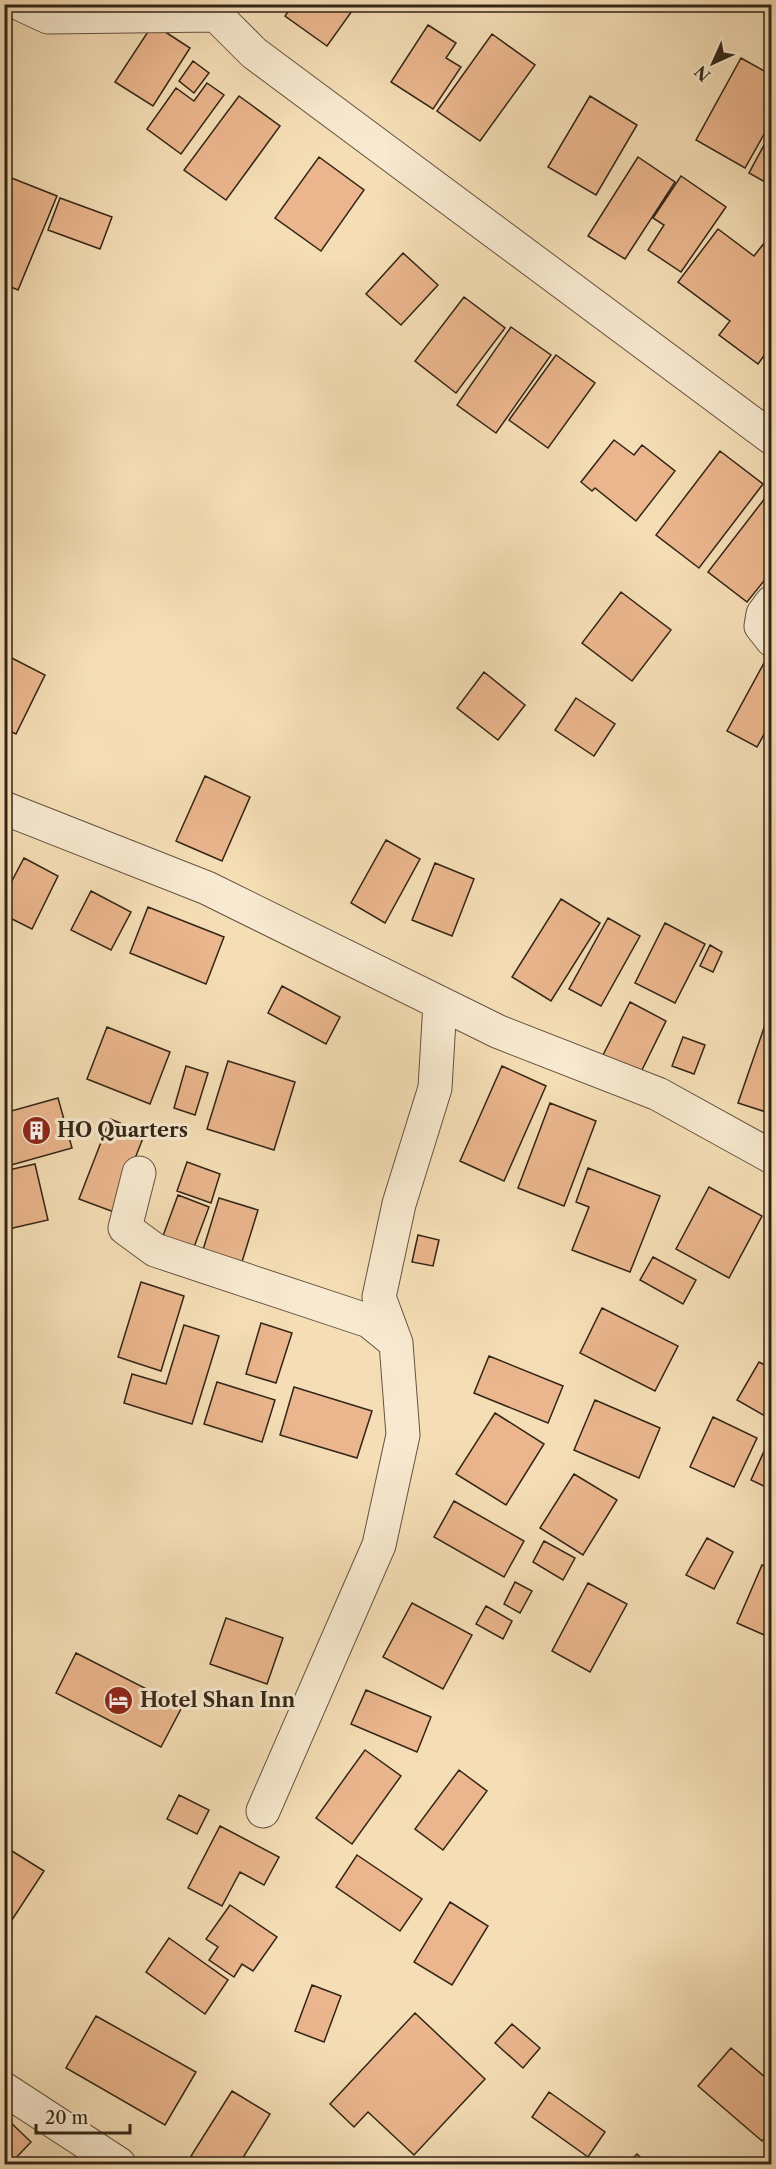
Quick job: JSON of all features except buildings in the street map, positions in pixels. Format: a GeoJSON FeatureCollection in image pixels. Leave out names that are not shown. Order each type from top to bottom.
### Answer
{"type":"FeatureCollection","features":[{"type":"Feature","properties":{"kind":"street"},"geometry":{"type":"LineString","coordinates":[[20,4],[48,17],[216,10],[254,53],[771,438]]}},
{"type":"Feature","properties":{"kind":"street"},"geometry":{"type":"LineString","coordinates":[[771,602],[763,614],[761,626],[771,640]]}},
{"type":"Feature","properties":{"kind":"street"},"geometry":{"type":"LineString","coordinates":[[4,808],[207,888],[499,1032],[658,1094],[771,1157]]}},
{"type":"Feature","properties":{"kind":"street"},"geometry":{"type":"LineString","coordinates":[[263,1811],[379,1545],[403,1435],[396,1343],[379,1297],[399,1204],[435,1088],[440,1003]]}},
{"type":"Feature","properties":{"kind":"street"},"geometry":{"type":"LineString","coordinates":[[139,1173],[125,1228],[155,1250],[369,1322],[396,1343]]}},
{"type":"Feature","properties":{"kind":"street"},"geometry":{"type":"LineString","coordinates":[[4,2089],[119,2164]]}},
{"type":"Feature","properties":{"kind":"place","name":"HO Quarters"},"geometry":{"type":"Point","coordinates":[36,1130]}},
{"type":"Feature","properties":{"kind":"place","name":"Hotel Shan Inn"},"geometry":{"type":"Point","coordinates":[119,1700]}}]}
